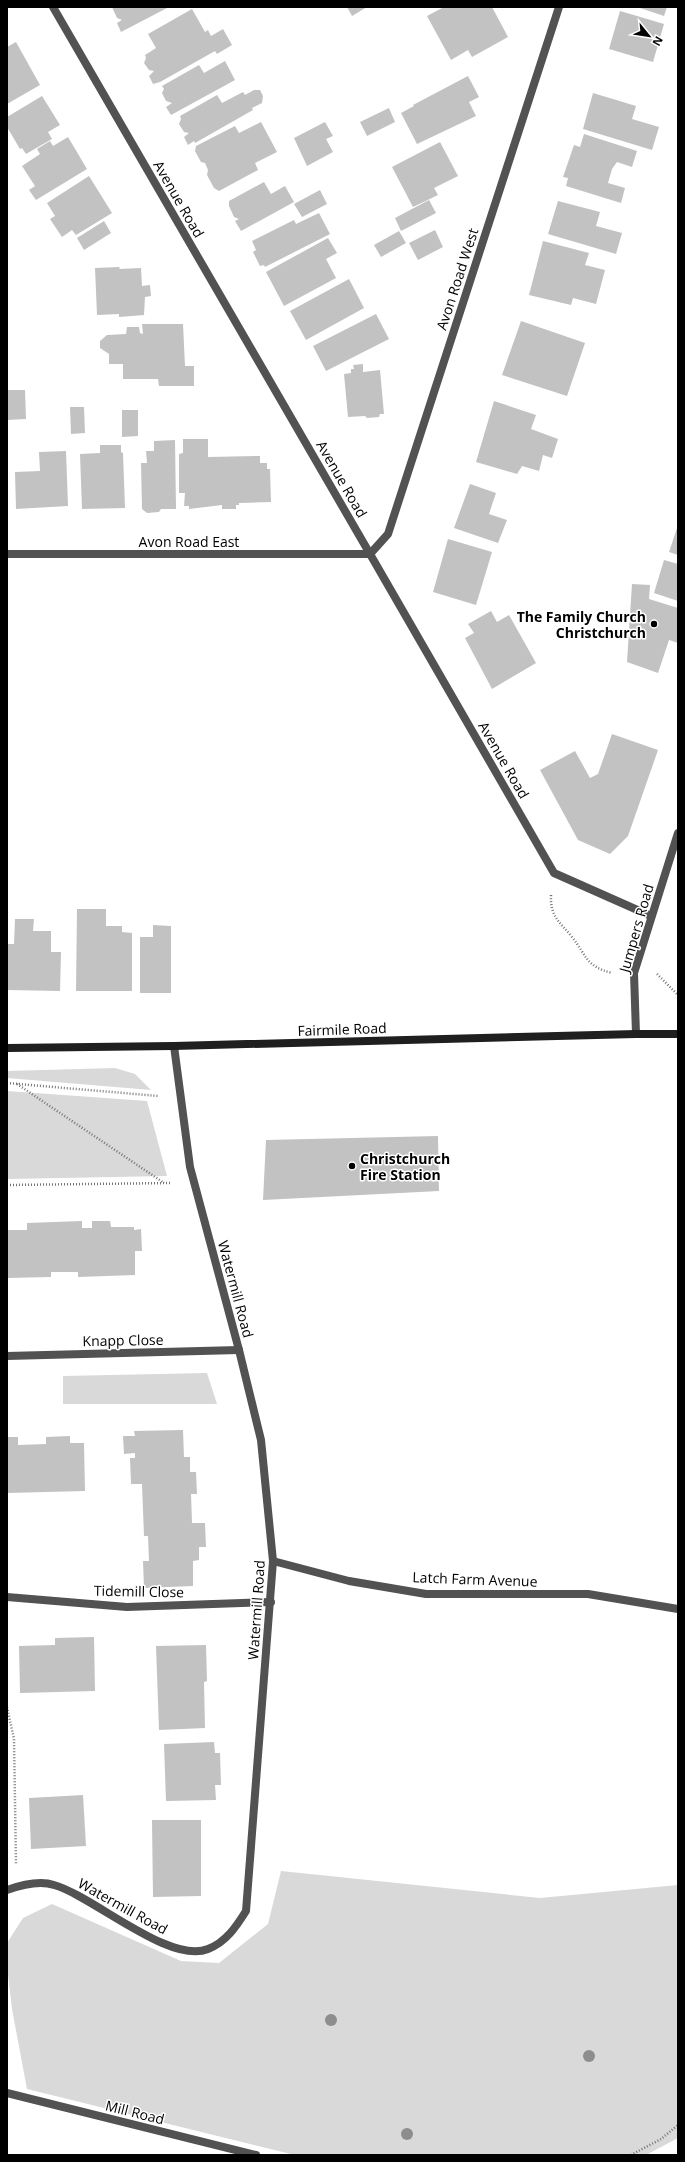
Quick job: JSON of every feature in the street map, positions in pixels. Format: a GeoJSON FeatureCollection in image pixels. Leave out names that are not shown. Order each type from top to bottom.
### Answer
{"type":"FeatureCollection","features":[{"type":"Feature","properties":{"kind":"main road","name":"Fairmile Road"},"geometry":{"type":"LineString","coordinates":[[7,1048],[174,1046],[678,1034]]}},
{"type":"Feature","properties":{"kind":"street","name":"Avenue Road"},"geometry":{"type":"LineString","coordinates":[[53,7],[554,873]]}},
{"type":"Feature","properties":{"kind":"street","name":"Avon Road West"},"geometry":{"type":"LineString","coordinates":[[370,554],[388,534],[559,7]]}},
{"type":"Feature","properties":{"kind":"street","name":"Avon Road East"},"geometry":{"type":"LineString","coordinates":[[7,554],[370,554]]}},
{"type":"Feature","properties":{"kind":"street","name":"Jumpers Road"},"geometry":{"type":"LineString","coordinates":[[636,1034],[634,973],[678,833]]}},
{"type":"Feature","properties":{"kind":"street"},"geometry":{"type":"LineString","coordinates":[[554,873],[651,916]]}},
{"type":"Feature","properties":{"kind":"street","name":"Watermill Road"},"geometry":{"type":"LineString","coordinates":[[7,1890],[25,1884],[53,1884],[81,1896],[155,1939],[190,1952],[207,1950],[223,1941],[236,1929],[246,1911],[258,1741],[274,1561],[261,1440],[239,1350],[190,1167],[174,1046]]}},
{"type":"Feature","properties":{"kind":"street","name":"Knapp Close"},"geometry":{"type":"LineString","coordinates":[[7,1356],[239,1350]]}},
{"type":"Feature","properties":{"kind":"street","name":"Latch Farm Avenue"},"geometry":{"type":"LineString","coordinates":[[274,1561],[349,1581],[426,1594],[588,1594],[678,1609]]}},
{"type":"Feature","properties":{"kind":"street","name":"Tidemill Close"},"geometry":{"type":"LineString","coordinates":[[7,1597],[127,1607],[271,1602]]}},
{"type":"Feature","properties":{"kind":"street","name":"Mill Road"},"geometry":{"type":"LineString","coordinates":[[7,2093],[256,2155]]}},
{"type":"Feature","properties":{"kind":"path"},"geometry":{"type":"LineString","coordinates":[[554,873],[550,897],[554,918],[573,938],[585,958],[599,969],[614,973],[634,973]]}},
{"type":"Feature","properties":{"kind":"path"},"geometry":{"type":"LineString","coordinates":[[7,1083],[151,1096],[181,1095]]}},
{"type":"Feature","properties":{"kind":"path"},"geometry":{"type":"LineString","coordinates":[[17,1084],[166,1184]]}},
{"type":"Feature","properties":{"kind":"path"},"geometry":{"type":"LineString","coordinates":[[7,1186],[154,1183]]}},
{"type":"Feature","properties":{"kind":"path"},"geometry":{"type":"LineString","coordinates":[[7,1707],[14,1739],[17,1886]]}},
{"type":"Feature","properties":{"kind":"path"},"geometry":{"type":"LineString","coordinates":[[631,2155],[661,2139],[678,2125]]}},
{"type":"Feature","properties":{"kind":"shaded area"},"geometry":{"type":"Polygon","coordinates":[[[115,1068],[135,1074],[151,1090],[7,1078],[7,1071],[115,1068]]]}},
{"type":"Feature","properties":{"kind":"shaded area"},"geometry":{"type":"Polygon","coordinates":[[[7,1091],[147,1101],[167,1176],[7,1179],[7,1091]]]}},
{"type":"Feature","properties":{"kind":"shaded area"},"geometry":{"type":"Polygon","coordinates":[[[207,1373],[217,1404],[63,1404],[63,1376],[207,1373]]]}},
{"type":"Feature","properties":{"kind":"shaded area"},"geometry":{"type":"Polygon","coordinates":[[[281,1871],[540,1898],[678,1885],[678,2138],[646,2155],[295,2155],[27,2089],[12,2009],[7,1966],[7,1943],[23,1918],[52,1904],[181,1961],[219,1963],[268,1924],[281,1871]]]}},
{"type":"Feature","properties":{"kind":"building"},"geometry":{"type":"Polygon","coordinates":[[[112,7],[169,7],[121,32],[117,23],[122,20],[117,18],[112,7]]]}},
{"type":"Feature","properties":{"kind":"building"},"geometry":{"type":"Polygon","coordinates":[[[347,7],[367,7],[352,16],[347,7]]]}},
{"type":"Feature","properties":{"kind":"building"},"geometry":{"type":"Polygon","coordinates":[[[444,7],[492,7],[508,37],[472,57],[468,50],[451,60],[427,16],[444,7]]]}},
{"type":"Feature","properties":{"kind":"building"},"geometry":{"type":"Polygon","coordinates":[[[637,7],[667,7],[664,16],[637,7]]]}},
{"type":"Feature","properties":{"kind":"building"},"geometry":{"type":"Polygon","coordinates":[[[192,9],[205,32],[208,30],[211,36],[223,29],[232,45],[217,54],[215,51],[160,82],[153,84],[149,76],[154,71],[149,70],[144,63],[146,58],[145,55],[156,48],[148,34],[192,9]]]}},
{"type":"Feature","properties":{"kind":"building"},"geometry":{"type":"Polygon","coordinates":[[[620,11],[664,24],[653,62],[609,49],[620,11]]]}},
{"type":"Feature","properties":{"kind":"building"},"geometry":{"type":"Polygon","coordinates":[[[16,42],[40,85],[7,104],[7,47],[16,42]]]}},
{"type":"Feature","properties":{"kind":"building"},"geometry":{"type":"Polygon","coordinates":[[[225,61],[235,80],[171,115],[166,107],[172,103],[166,101],[162,93],[164,89],[162,86],[199,65],[204,73],[225,61]]]}},
{"type":"Feature","properties":{"kind":"building"},"geometry":{"type":"Polygon","coordinates":[[[468,76],[479,97],[469,102],[476,116],[417,144],[401,113],[414,106],[413,105],[468,76]]]}},
{"type":"Feature","properties":{"kind":"building"},"geometry":{"type":"Polygon","coordinates":[[[254,90],[260,90],[263,96],[262,103],[252,108],[253,110],[195,143],[194,141],[188,145],[184,137],[189,133],[184,132],[179,124],[181,119],[180,116],[217,95],[222,103],[243,92],[245,95],[254,90]]]}},
{"type":"Feature","properties":{"kind":"building"},"geometry":{"type":"Polygon","coordinates":[[[593,93],[636,106],[632,119],[659,127],[652,150],[583,129],[593,93]]]}},
{"type":"Feature","properties":{"kind":"building"},"geometry":{"type":"Polygon","coordinates":[[[42,96],[60,125],[48,132],[52,139],[26,154],[22,148],[20,149],[7,127],[7,117],[42,96]]]}},
{"type":"Feature","properties":{"kind":"building"},"geometry":{"type":"Polygon","coordinates":[[[389,108],[395,122],[367,136],[360,122],[389,108]]]}},
{"type":"Feature","properties":{"kind":"building"},"geometry":{"type":"Polygon","coordinates":[[[261,122],[277,152],[255,163],[258,170],[219,191],[214,188],[207,175],[208,170],[205,163],[201,162],[195,151],[196,146],[235,126],[239,133],[261,122]]]}},
{"type":"Feature","properties":{"kind":"building"},"geometry":{"type":"Polygon","coordinates":[[[325,122],[333,136],[326,139],[333,152],[307,166],[294,138],[325,122]]]}},
{"type":"Feature","properties":{"kind":"building"},"geometry":{"type":"Polygon","coordinates":[[[584,134],[637,151],[632,167],[617,162],[612,169],[608,183],[625,188],[621,203],[566,186],[568,178],[563,177],[574,145],[580,147],[584,134]]]}},
{"type":"Feature","properties":{"kind":"building"},"geometry":{"type":"Polygon","coordinates":[[[68,137],[87,169],[36,200],[29,190],[35,186],[22,166],[40,154],[37,149],[50,141],[53,146],[68,137]]]}},
{"type":"Feature","properties":{"kind":"building"},"geometry":{"type":"Polygon","coordinates":[[[440,142],[458,176],[434,188],[438,195],[413,207],[392,167],[440,142]]]}},
{"type":"Feature","properties":{"kind":"building"},"geometry":{"type":"Polygon","coordinates":[[[89,176],[112,213],[76,235],[72,230],[62,237],[50,219],[55,216],[47,203],[89,176]]]}},
{"type":"Feature","properties":{"kind":"building"},"geometry":{"type":"Polygon","coordinates":[[[264,182],[271,194],[285,186],[294,202],[241,231],[235,221],[239,219],[234,217],[229,206],[229,201],[264,182]]]}},
{"type":"Feature","properties":{"kind":"building"},"geometry":{"type":"Polygon","coordinates":[[[320,190],[327,204],[302,217],[294,204],[320,190]]]}},
{"type":"Feature","properties":{"kind":"building"},"geometry":{"type":"Polygon","coordinates":[[[429,200],[436,213],[401,231],[395,218],[429,200]]]}},
{"type":"Feature","properties":{"kind":"building"},"geometry":{"type":"Polygon","coordinates":[[[558,201],[600,212],[596,226],[622,233],[616,254],[548,234],[558,201]]]}},
{"type":"Feature","properties":{"kind":"building"},"geometry":{"type":"Polygon","coordinates":[[[319,213],[330,234],[265,267],[264,265],[260,266],[253,252],[256,250],[252,241],[294,220],[296,224],[319,213]]]}},
{"type":"Feature","properties":{"kind":"building"},"geometry":{"type":"Polygon","coordinates":[[[104,221],[111,233],[84,250],[77,238],[104,221]]]}},
{"type":"Feature","properties":{"kind":"building"},"geometry":{"type":"Polygon","coordinates":[[[435,230],[443,247],[418,260],[409,243],[435,230]]]}},
{"type":"Feature","properties":{"kind":"building"},"geometry":{"type":"Polygon","coordinates":[[[399,231],[406,243],[381,257],[374,245],[399,231]]]}},
{"type":"Feature","properties":{"kind":"building"},"geometry":{"type":"Polygon","coordinates":[[[328,238],[337,253],[326,259],[336,278],[284,306],[266,272],[328,238]]]}},
{"type":"Feature","properties":{"kind":"building"},"geometry":{"type":"Polygon","coordinates":[[[543,241],[589,253],[585,265],[605,270],[596,304],[573,298],[571,305],[529,295],[543,241]]]}},
{"type":"Feature","properties":{"kind":"building"},"geometry":{"type":"Polygon","coordinates":[[[120,267],[119,269],[141,268],[142,286],[150,285],[151,296],[145,297],[144,315],[119,317],[119,314],[97,315],[95,268],[120,267]]]}},
{"type":"Feature","properties":{"kind":"building"},"geometry":{"type":"Polygon","coordinates":[[[349,279],[364,308],[306,340],[290,311],[349,279]]]}},
{"type":"Feature","properties":{"kind":"building"},"geometry":{"type":"Polygon","coordinates":[[[376,314],[389,339],[326,371],[313,346],[376,314]]]}},
{"type":"Feature","properties":{"kind":"building"},"geometry":{"type":"Polygon","coordinates":[[[521,321],[585,343],[567,396],[502,375],[521,321]]]}},
{"type":"Feature","properties":{"kind":"building"},"geometry":{"type":"Polygon","coordinates":[[[142,324],[183,324],[185,366],[194,366],[194,386],[159,386],[158,379],[123,379],[123,364],[109,364],[109,354],[100,348],[100,341],[107,335],[126,334],[127,327],[139,327],[140,333],[143,334],[142,324]]]}},
{"type":"Feature","properties":{"kind":"building"},"geometry":{"type":"Polygon","coordinates":[[[363,364],[363,372],[380,370],[384,414],[380,414],[379,417],[348,417],[344,374],[351,373],[351,369],[354,369],[353,365],[363,364]]]}},
{"type":"Feature","properties":{"kind":"building"},"geometry":{"type":"Polygon","coordinates":[[[7,390],[25,390],[26,419],[7,420],[7,390]]]}},
{"type":"Feature","properties":{"kind":"building"},"geometry":{"type":"Polygon","coordinates":[[[494,401],[536,415],[531,429],[558,439],[552,458],[543,455],[539,471],[522,466],[517,474],[476,462],[494,401]]]}},
{"type":"Feature","properties":{"kind":"building"},"geometry":{"type":"Polygon","coordinates":[[[70,407],[84,407],[85,433],[71,434],[70,407]]]}},
{"type":"Feature","properties":{"kind":"building"},"geometry":{"type":"Polygon","coordinates":[[[122,410],[138,410],[138,436],[122,437],[122,410]]]}},
{"type":"Feature","properties":{"kind":"building"},"geometry":{"type":"Polygon","coordinates":[[[183,439],[208,439],[208,457],[260,456],[260,463],[267,463],[267,469],[270,469],[271,502],[239,503],[239,505],[236,505],[236,509],[222,509],[222,505],[189,509],[189,506],[184,506],[185,493],[179,493],[179,454],[183,453],[183,439]]]}},
{"type":"Feature","properties":{"kind":"building"},"geometry":{"type":"Polygon","coordinates":[[[175,440],[176,509],[161,509],[159,512],[147,513],[142,509],[141,463],[147,463],[146,451],[154,451],[154,441],[175,440]]]}},
{"type":"Feature","properties":{"kind":"building"},"geometry":{"type":"Polygon","coordinates":[[[100,445],[121,445],[121,452],[123,453],[125,508],[82,509],[80,454],[100,453],[100,445]]]}},
{"type":"Feature","properties":{"kind":"building"},"geometry":{"type":"Polygon","coordinates":[[[66,451],[68,506],[16,509],[15,472],[40,471],[39,452],[66,451]]]}},
{"type":"Feature","properties":{"kind":"building"},"geometry":{"type":"Polygon","coordinates":[[[470,484],[496,493],[489,514],[507,520],[498,543],[454,528],[470,484]]]}},
{"type":"Feature","properties":{"kind":"building"},"geometry":{"type":"Polygon","coordinates":[[[678,525],[678,555],[669,552],[678,525]]]}},
{"type":"Feature","properties":{"kind":"building"},"geometry":{"type":"Polygon","coordinates":[[[448,539],[492,552],[476,605],[433,592],[448,539]]]}},
{"type":"Feature","properties":{"kind":"building"},"geometry":{"type":"Polygon","coordinates":[[[664,560],[678,564],[678,601],[654,593],[664,560]]]}},
{"type":"Feature","properties":{"kind":"building","name":"The Family Church Christchurch"},"geometry":{"type":"Polygon","coordinates":[[[632,584],[650,585],[649,599],[678,608],[678,643],[669,640],[658,673],[627,662],[632,584]]]}},
{"type":"Feature","properties":{"kind":"building"},"geometry":{"type":"Polygon","coordinates":[[[491,611],[497,622],[509,615],[536,663],[492,689],[465,638],[474,633],[468,624],[491,611]]]}},
{"type":"Feature","properties":{"kind":"building"},"geometry":{"type":"Polygon","coordinates":[[[612,734],[658,750],[628,836],[610,854],[578,840],[540,770],[575,751],[590,778],[598,774],[612,734]]]}},
{"type":"Feature","properties":{"kind":"building"},"geometry":{"type":"Polygon","coordinates":[[[77,909],[106,909],[106,926],[122,926],[122,932],[132,933],[132,991],[76,991],[77,909]]]}},
{"type":"Feature","properties":{"kind":"building"},"geometry":{"type":"Polygon","coordinates":[[[15,919],[34,919],[33,931],[51,931],[51,952],[61,952],[60,991],[7,990],[7,944],[14,944],[15,919]]]}},
{"type":"Feature","properties":{"kind":"building"},"geometry":{"type":"Polygon","coordinates":[[[153,925],[171,926],[171,993],[140,993],[140,937],[153,937],[153,925]]]}},
{"type":"Feature","properties":{"kind":"building","name":"Christchurch Fire Station"},"geometry":{"type":"Polygon","coordinates":[[[438,1136],[439,1191],[263,1200],[266,1140],[438,1136]]]}},
{"type":"Feature","properties":{"kind":"building"},"geometry":{"type":"Polygon","coordinates":[[[82,1221],[82,1228],[92,1228],[92,1221],[110,1221],[111,1227],[134,1227],[134,1230],[141,1229],[142,1251],[135,1251],[135,1275],[78,1277],[78,1272],[51,1272],[51,1277],[7,1278],[7,1230],[27,1230],[27,1223],[82,1221]]]}},
{"type":"Feature","properties":{"kind":"building"},"geometry":{"type":"Polygon","coordinates":[[[183,1430],[184,1457],[190,1457],[190,1472],[196,1472],[197,1494],[191,1494],[192,1523],[205,1523],[206,1547],[199,1547],[199,1560],[193,1561],[193,1586],[144,1588],[143,1561],[149,1561],[148,1536],[144,1536],[142,1484],[131,1484],[130,1458],[135,1458],[135,1453],[124,1454],[123,1436],[135,1436],[134,1431],[183,1430]]]}},
{"type":"Feature","properties":{"kind":"building"},"geometry":{"type":"Polygon","coordinates":[[[70,1436],[70,1443],[84,1443],[85,1491],[7,1493],[8,1437],[18,1437],[18,1445],[46,1444],[46,1437],[70,1436]]]}},
{"type":"Feature","properties":{"kind":"building"},"geometry":{"type":"Polygon","coordinates":[[[94,1637],[95,1691],[20,1693],[19,1646],[55,1645],[55,1638],[94,1637]]]}},
{"type":"Feature","properties":{"kind":"building"},"geometry":{"type":"Polygon","coordinates":[[[206,1645],[207,1681],[204,1682],[205,1728],[159,1730],[156,1646],[206,1645]]]}},
{"type":"Feature","properties":{"kind":"building"},"geometry":{"type":"Polygon","coordinates":[[[214,1742],[215,1753],[220,1753],[221,1785],[215,1785],[216,1800],[166,1801],[164,1744],[214,1742]]]}},
{"type":"Feature","properties":{"kind":"building"},"geometry":{"type":"Polygon","coordinates":[[[83,1795],[86,1846],[31,1849],[29,1798],[83,1795]]]}},
{"type":"Feature","properties":{"kind":"building"},"geometry":{"type":"Polygon","coordinates":[[[152,1820],[201,1820],[201,1896],[153,1897],[152,1820]]]}},
{"type":"Feature","properties":{"kind":"place","name":"The Family Church Christchurch"},"geometry":{"type":"Point","coordinates":[654,624]}},
{"type":"Feature","properties":{"kind":"place","name":"Christchurch Fire Station"},"geometry":{"type":"Point","coordinates":[352,1166]}}]}
